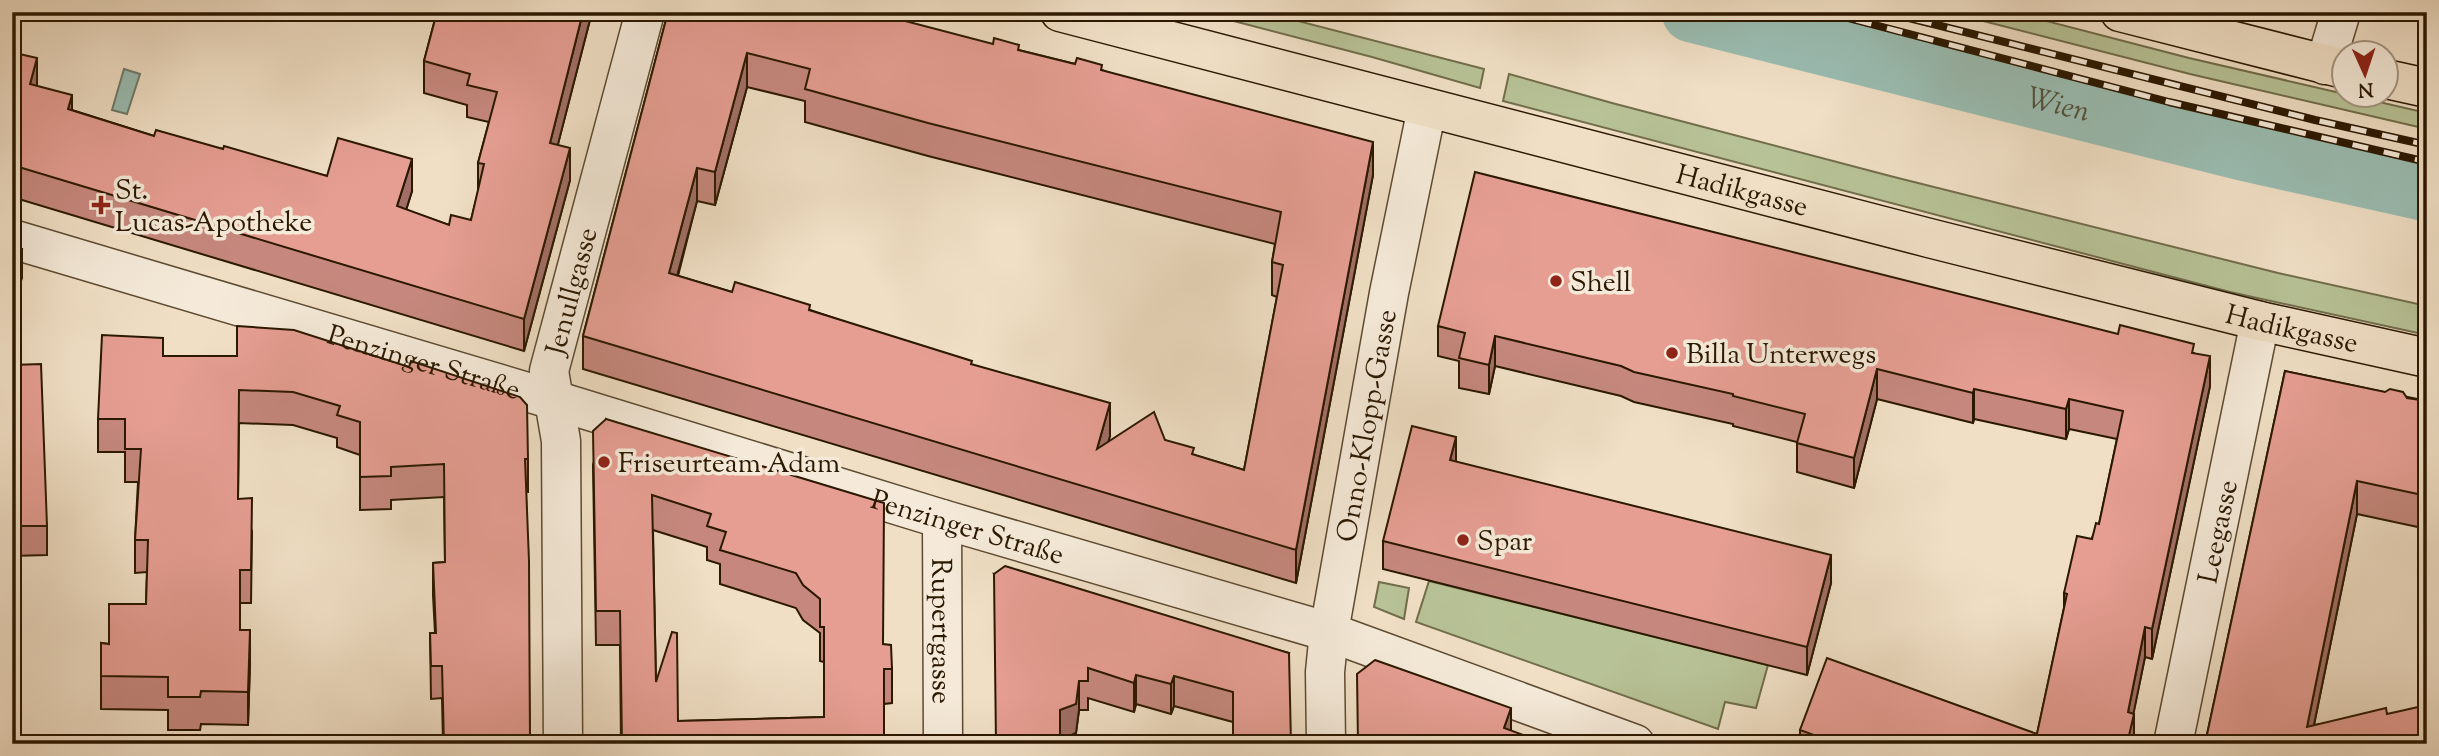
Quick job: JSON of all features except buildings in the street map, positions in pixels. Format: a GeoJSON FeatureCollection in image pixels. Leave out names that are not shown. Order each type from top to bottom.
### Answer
{"type":"FeatureCollection","features":[{"type":"Feature","properties":{"kind":"main road","name":"Hadikgasse"},"geometry":{"type":"LineString","coordinates":[[1059,12],[1929,238],[2260,321],[2427,358]]}},
{"type":"Feature","properties":{"kind":"main road"},"geometry":{"type":"LineString","coordinates":[[2120,12],[2330,66]]}},
{"type":"Feature","properties":{"kind":"main road"},"geometry":{"type":"LineString","coordinates":[[2400,82],[2427,88]]}},
{"type":"Feature","properties":{"kind":"street","name":"Jenullgasse"},"geometry":{"type":"LineString","coordinates":[[563,744],[561,441],[549,371],[645,12]]}},
{"type":"Feature","properties":{"kind":"street"},"geometry":{"type":"LineString","coordinates":[[2338,38],[2341,12]]}},
{"type":"Feature","properties":{"kind":"street","name":"Onno-Klopp-Gasse"},"geometry":{"type":"LineString","coordinates":[[1326,744],[1325,672],[1329,632],[1389,293],[1427,108]]}},
{"type":"Feature","properties":{"kind":"street","name":"Penzinger Straße"},"geometry":{"type":"LineString","coordinates":[[12,239],[942,519],[1329,632],[1635,744]]}},
{"type":"Feature","properties":{"kind":"street","name":"Leegasse"},"geometry":{"type":"LineString","coordinates":[[2173,744],[2260,321]]}},
{"type":"Feature","properties":{"kind":"street","name":"Rupertgasse"},"geometry":{"type":"LineString","coordinates":[[942,519],[943,744]]}},
{"type":"Feature","properties":{"kind":"green space"},"geometry":{"type":"Polygon","coordinates":[[[1199,12],[1263,12],[1484,69],[1480,88],[1372,57],[1199,12]]]}},
{"type":"Feature","properties":{"kind":"green space"},"geometry":{"type":"Polygon","coordinates":[[[1948,12],[2012,12],[2189,58],[2330,91],[2330,106],[1948,12]]]}},
{"type":"Feature","properties":{"kind":"green space"},"geometry":{"type":"Polygon","coordinates":[[[1509,74],[1894,177],[2278,273],[2427,306],[2427,335],[2230,292],[1503,101],[1509,74]]]}},
{"type":"Feature","properties":{"kind":"green space"},"geometry":{"type":"Polygon","coordinates":[[[2400,107],[2427,113],[2427,129],[2337,108],[2400,107]]]}},
{"type":"Feature","properties":{"kind":"green space"},"geometry":{"type":"Polygon","coordinates":[[[1429,581],[1768,665],[1756,708],[1725,702],[1718,729],[1416,622],[1429,581]]]}},
{"type":"Feature","properties":{"kind":"green space"},"geometry":{"type":"Polygon","coordinates":[[[1379,582],[1409,588],[1404,619],[1374,607],[1379,582]]]}},
{"type":"Feature","properties":{"kind":"water"},"geometry":{"type":"Polygon","coordinates":[[[124,69],[140,74],[127,114],[112,110],[124,69]]]}},
{"type":"Feature","properties":{"kind":"waterway","name":"Wien"},"geometry":{"type":"LineString","coordinates":[[1692,12],[2242,150],[2427,191]]}},
{"type":"Feature","properties":{"kind":"railway"},"geometry":{"type":"LineString","coordinates":[[1825,12],[2169,102],[2427,162]]}},
{"type":"Feature","properties":{"kind":"railway"},"geometry":{"type":"LineString","coordinates":[[1885,12],[2315,120],[2427,145]]}},
{"type":"Feature","properties":{"kind":"place","name":"St. Lucas-Apotheke"},"geometry":{"type":"Point","coordinates":[101,205]}},
{"type":"Feature","properties":{"kind":"place","name":"Shell"},"geometry":{"type":"Point","coordinates":[1556,281]}},
{"type":"Feature","properties":{"kind":"place","name":"Billa Unterwegs"},"geometry":{"type":"Point","coordinates":[1672,353]}},
{"type":"Feature","properties":{"kind":"place","name":"Friseurteam Adam"},"geometry":{"type":"Point","coordinates":[604,462]}},
{"type":"Feature","properties":{"kind":"place","name":"Spar"},"geometry":{"type":"Point","coordinates":[1463,540]}}]}
